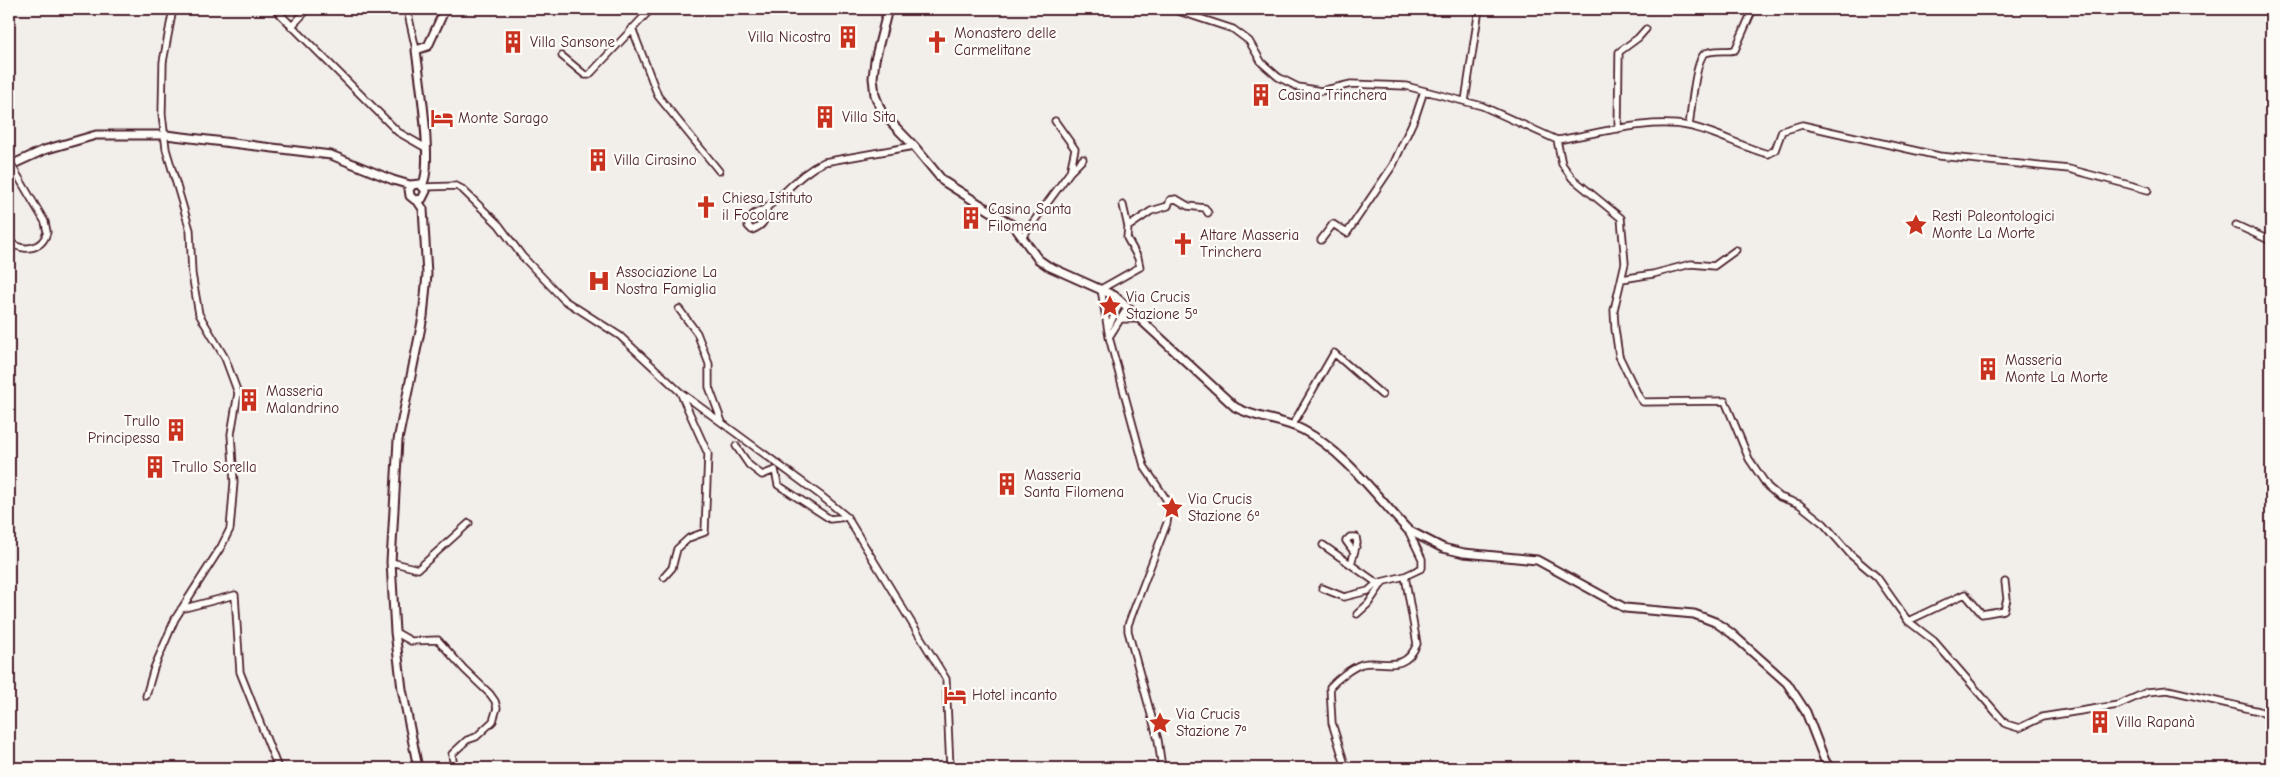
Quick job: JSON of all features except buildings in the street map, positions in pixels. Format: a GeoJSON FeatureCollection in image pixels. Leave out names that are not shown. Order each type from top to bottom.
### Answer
{"type":"FeatureCollection","features":[{"type":"Feature","properties":{"kind":"main road"},"geometry":{"type":"LineString","coordinates":[[409,193],[420,185],[426,171],[426,148],[416,50],[428,46],[445,9]]}},
{"type":"Feature","properties":{"kind":"main road"},"geometry":{"type":"LineString","coordinates":[[888,9],[875,60],[875,95],[882,113],[914,146],[943,182],[1014,226],[1038,259],[1048,266],[1101,289],[1121,301],[1235,407],[1249,415],[1292,426],[1318,438],[1334,450],[1408,530],[1423,540],[1450,550],[1537,560],[1625,608],[1694,614],[1714,622],[1731,633],[1787,683],[1806,712],[1825,761],[1830,768]]}},
{"type":"Feature","properties":{"kind":"main road"},"geometry":{"type":"LineString","coordinates":[[9,166],[44,150],[96,134],[166,134],[331,156],[393,180],[420,185]]}},
{"type":"Feature","properties":{"kind":"main road"},"geometry":{"type":"LineString","coordinates":[[393,180],[409,193],[411,198],[417,200],[423,209],[425,226]]}},
{"type":"Feature","properties":{"kind":"main road"},"geometry":{"type":"LineString","coordinates":[[418,768],[402,689],[395,632],[391,562],[398,440],[423,317],[427,274],[424,196],[420,185]]}},
{"type":"Feature","properties":{"kind":"main road"},"geometry":{"type":"LineString","coordinates":[[417,200],[424,196]]}},
{"type":"Feature","properties":{"kind":"street"},"geometry":{"type":"LineString","coordinates":[[146,696],[154,668],[181,609],[221,547],[230,528],[234,482],[231,434],[238,393],[225,358],[199,314],[195,299],[190,230],[168,159],[162,114],[163,62],[173,9]]}},
{"type":"Feature","properties":{"kind":"street"},"geometry":{"type":"LineString","coordinates":[[275,9],[398,132],[426,148]]}},
{"type":"Feature","properties":{"kind":"street"},"geometry":{"type":"LineString","coordinates":[[291,27],[308,9]]}},
{"type":"Feature","properties":{"kind":"street"},"geometry":{"type":"LineString","coordinates":[[407,9],[416,50]]}},
{"type":"Feature","properties":{"kind":"street"},"geometry":{"type":"LineString","coordinates":[[562,56],[587,76],[651,9]]}},
{"type":"Feature","properties":{"kind":"street"},"geometry":{"type":"LineString","coordinates":[[1172,9],[1234,29],[1249,41],[1262,63],[1278,77],[1298,87],[1322,91],[1351,84],[1406,86],[1482,106],[1557,140],[1618,129],[1674,124],[1689,126],[1768,154],[1775,150],[1782,131],[1802,125],[1938,156],[2069,169],[2148,190]]}},
{"type":"Feature","properties":{"kind":"street"},"geometry":{"type":"LineString","coordinates":[[1465,101],[1479,9]]}},
{"type":"Feature","properties":{"kind":"street"},"geometry":{"type":"LineString","coordinates":[[1689,126],[1693,92],[1700,60],[1708,53],[1735,50],[1753,9]]}},
{"type":"Feature","properties":{"kind":"street"},"geometry":{"type":"LineString","coordinates":[[632,28],[658,96],[719,170]]}},
{"type":"Feature","properties":{"kind":"street"},"geometry":{"type":"LineString","coordinates":[[1618,129],[1619,52],[1638,38],[1646,29]]}},
{"type":"Feature","properties":{"kind":"street"},"geometry":{"type":"LineString","coordinates":[[1321,240],[1333,224],[1346,233],[1350,228],[1392,165],[1416,115],[1424,91]]}},
{"type":"Feature","properties":{"kind":"street"},"geometry":{"type":"LineString","coordinates":[[1055,121],[1076,149],[1070,172]]}},
{"type":"Feature","properties":{"kind":"street"},"geometry":{"type":"LineString","coordinates":[[1557,140],[1562,164],[1572,178],[1622,218],[1625,263],[1614,310],[1614,329],[1619,356],[1639,397],[1644,402],[1725,401],[1749,459],[1768,486],[1780,497],[1799,504],[1824,524],[1851,555],[1877,577],[1908,620],[1934,641],[2006,724],[2019,728],[2042,717],[2118,705],[2147,692],[2157,690],[2168,690],[2245,707],[2271,717]]}},
{"type":"Feature","properties":{"kind":"street"},"geometry":{"type":"LineString","coordinates":[[765,209],[802,174],[824,162],[914,146]]}},
{"type":"Feature","properties":{"kind":"street"},"geometry":{"type":"LineString","coordinates":[[1023,236],[1070,172],[1083,159]]}},
{"type":"Feature","properties":{"kind":"street"},"geometry":{"type":"LineString","coordinates":[[9,161],[45,222],[47,232],[40,243],[31,248],[16,247],[9,241]]}},
{"type":"Feature","properties":{"kind":"street"},"geometry":{"type":"LineString","coordinates":[[420,185],[456,186],[462,189],[499,225],[522,256],[558,294],[620,336],[680,392],[847,517],[946,679],[950,768]]}},
{"type":"Feature","properties":{"kind":"street"},"geometry":{"type":"LineString","coordinates":[[1128,227],[1152,211],[1168,206],[1170,200],[1176,199],[1188,206],[1205,208],[1208,213]]}},
{"type":"Feature","properties":{"kind":"street"},"geometry":{"type":"LineString","coordinates":[[1123,205],[1128,227],[1127,238],[1138,258],[1140,267],[1101,289],[1109,326],[1109,337],[1133,417],[1144,466],[1166,499],[1169,507],[1167,523],[1128,625],[1128,631],[1158,740],[1162,768]]}},
{"type":"Feature","properties":{"kind":"street"},"geometry":{"type":"LineString","coordinates":[[2236,225],[2271,241]]}},
{"type":"Feature","properties":{"kind":"street"},"geometry":{"type":"LineString","coordinates":[[1622,279],[1653,274],[1691,264],[1714,266],[1736,250]]}},
{"type":"Feature","properties":{"kind":"street"},"geometry":{"type":"LineString","coordinates":[[1109,326],[1121,301]]}},
{"type":"Feature","properties":{"kind":"street"},"geometry":{"type":"LineString","coordinates":[[1109,337],[1128,307]]}},
{"type":"Feature","properties":{"kind":"street"},"geometry":{"type":"LineString","coordinates":[[679,309],[697,333],[709,364],[709,387],[722,422]]}},
{"type":"Feature","properties":{"kind":"street"},"geometry":{"type":"LineString","coordinates":[[1122,319],[1142,319]]}},
{"type":"Feature","properties":{"kind":"street"},"geometry":{"type":"LineString","coordinates":[[1292,426],[1334,353],[1382,396]]}},
{"type":"Feature","properties":{"kind":"street"},"geometry":{"type":"LineString","coordinates":[[664,577],[672,568],[677,549],[689,538],[705,532],[708,454],[680,392]]}},
{"type":"Feature","properties":{"kind":"street"},"geometry":{"type":"LineString","coordinates":[[736,446],[749,464],[762,475],[775,470],[778,485],[830,519],[847,517]]}},
{"type":"Feature","properties":{"kind":"street"},"geometry":{"type":"LineString","coordinates":[[391,562],[418,569],[469,524]]}},
{"type":"Feature","properties":{"kind":"street"},"geometry":{"type":"LineString","coordinates":[[1322,588],[1344,597],[1368,590],[1380,582],[1405,576],[1422,568],[1422,559],[1408,530]]}},
{"type":"Feature","properties":{"kind":"street"},"geometry":{"type":"LineString","coordinates":[[1323,545],[1380,582]]}},
{"type":"Feature","properties":{"kind":"street"},"geometry":{"type":"LineString","coordinates":[[1351,564],[1354,552]]}},
{"type":"Feature","properties":{"kind":"street"},"geometry":{"type":"LineString","coordinates":[[1346,768],[1332,723],[1330,688],[1356,667],[1367,663],[1390,665],[1410,655],[1415,649],[1417,638],[1405,576]]}},
{"type":"Feature","properties":{"kind":"street"},"geometry":{"type":"LineString","coordinates":[[1357,614],[1368,604],[1380,582]]}},
{"type":"Feature","properties":{"kind":"street"},"geometry":{"type":"LineString","coordinates":[[1908,620],[1964,594],[1982,614],[2004,610],[2007,599],[2006,582]]}},
{"type":"Feature","properties":{"kind":"street"},"geometry":{"type":"LineString","coordinates":[[181,609],[235,595],[240,672],[278,768]]}},
{"type":"Feature","properties":{"kind":"street"},"geometry":{"type":"LineString","coordinates":[[395,632],[411,642],[438,640],[495,701],[497,708],[493,721],[476,737],[468,740],[452,754],[454,768]]}},
{"type":"Feature","properties":{"kind":"place","name":"Villa Nicostra"},"geometry":{"type":"Point","coordinates":[848,37]}},
{"type":"Feature","properties":{"kind":"place","name":"Villa Sansone"},"geometry":{"type":"Point","coordinates":[513,42]}},
{"type":"Feature","properties":{"kind":"place","name":"Monastero delle Carmelitane"},"geometry":{"type":"Point","coordinates":[937,42]}},
{"type":"Feature","properties":{"kind":"place","name":"Casina Trinchera"},"geometry":{"type":"Point","coordinates":[1261,95]}},
{"type":"Feature","properties":{"kind":"place","name":"Villa Sita"},"geometry":{"type":"Point","coordinates":[825,117]}},
{"type":"Feature","properties":{"kind":"place","name":"Monte Sarago"},"geometry":{"type":"Point","coordinates":[442,118]}},
{"type":"Feature","properties":{"kind":"place","name":"Villa Cirasino"},"geometry":{"type":"Point","coordinates":[598,160]}},
{"type":"Feature","properties":{"kind":"place","name":"Chiesa Istituto il Focolare"},"geometry":{"type":"Point","coordinates":[706,207]}},
{"type":"Feature","properties":{"kind":"place","name":"Casina Santa Filomena"},"geometry":{"type":"Point","coordinates":[971,218]}},
{"type":"Feature","properties":{"kind":"place","name":"Resti Paleontologici Monte La Morte"},"geometry":{"type":"Point","coordinates":[1916,225]}},
{"type":"Feature","properties":{"kind":"place","name":"Altare Masseria Trinchera"},"geometry":{"type":"Point","coordinates":[1183,244]}},
{"type":"Feature","properties":{"kind":"place","name":"Associazione La Nostra Famiglia"},"geometry":{"type":"Point","coordinates":[599,281]}},
{"type":"Feature","properties":{"kind":"place","name":"Via Crucis Stazione 5ª"},"geometry":{"type":"Point","coordinates":[1110,306]}},
{"type":"Feature","properties":{"kind":"place","name":"Masseria Monte La Morte"},"geometry":{"type":"Point","coordinates":[1988,369]}},
{"type":"Feature","properties":{"kind":"place","name":"Masseria Malandrino"},"geometry":{"type":"Point","coordinates":[249,400]}},
{"type":"Feature","properties":{"kind":"place","name":"Trullo Principessa"},"geometry":{"type":"Point","coordinates":[176,430]}},
{"type":"Feature","properties":{"kind":"place","name":"Trullo Sorella"},"geometry":{"type":"Point","coordinates":[155,467]}},
{"type":"Feature","properties":{"kind":"place","name":"Masseria Santa Filomena"},"geometry":{"type":"Point","coordinates":[1007,484]}},
{"type":"Feature","properties":{"kind":"place","name":"Via Crucis Stazione 6ª"},"geometry":{"type":"Point","coordinates":[1172,508]}},
{"type":"Feature","properties":{"kind":"place","name":"Hotel incanto"},"geometry":{"type":"Point","coordinates":[955,695]}},
{"type":"Feature","properties":{"kind":"place","name":"Villa Rapanà"},"geometry":{"type":"Point","coordinates":[2100,722]}},
{"type":"Feature","properties":{"kind":"place","name":"Via Crucis Stazione 7ª"},"geometry":{"type":"Point","coordinates":[1160,723]}}]}
